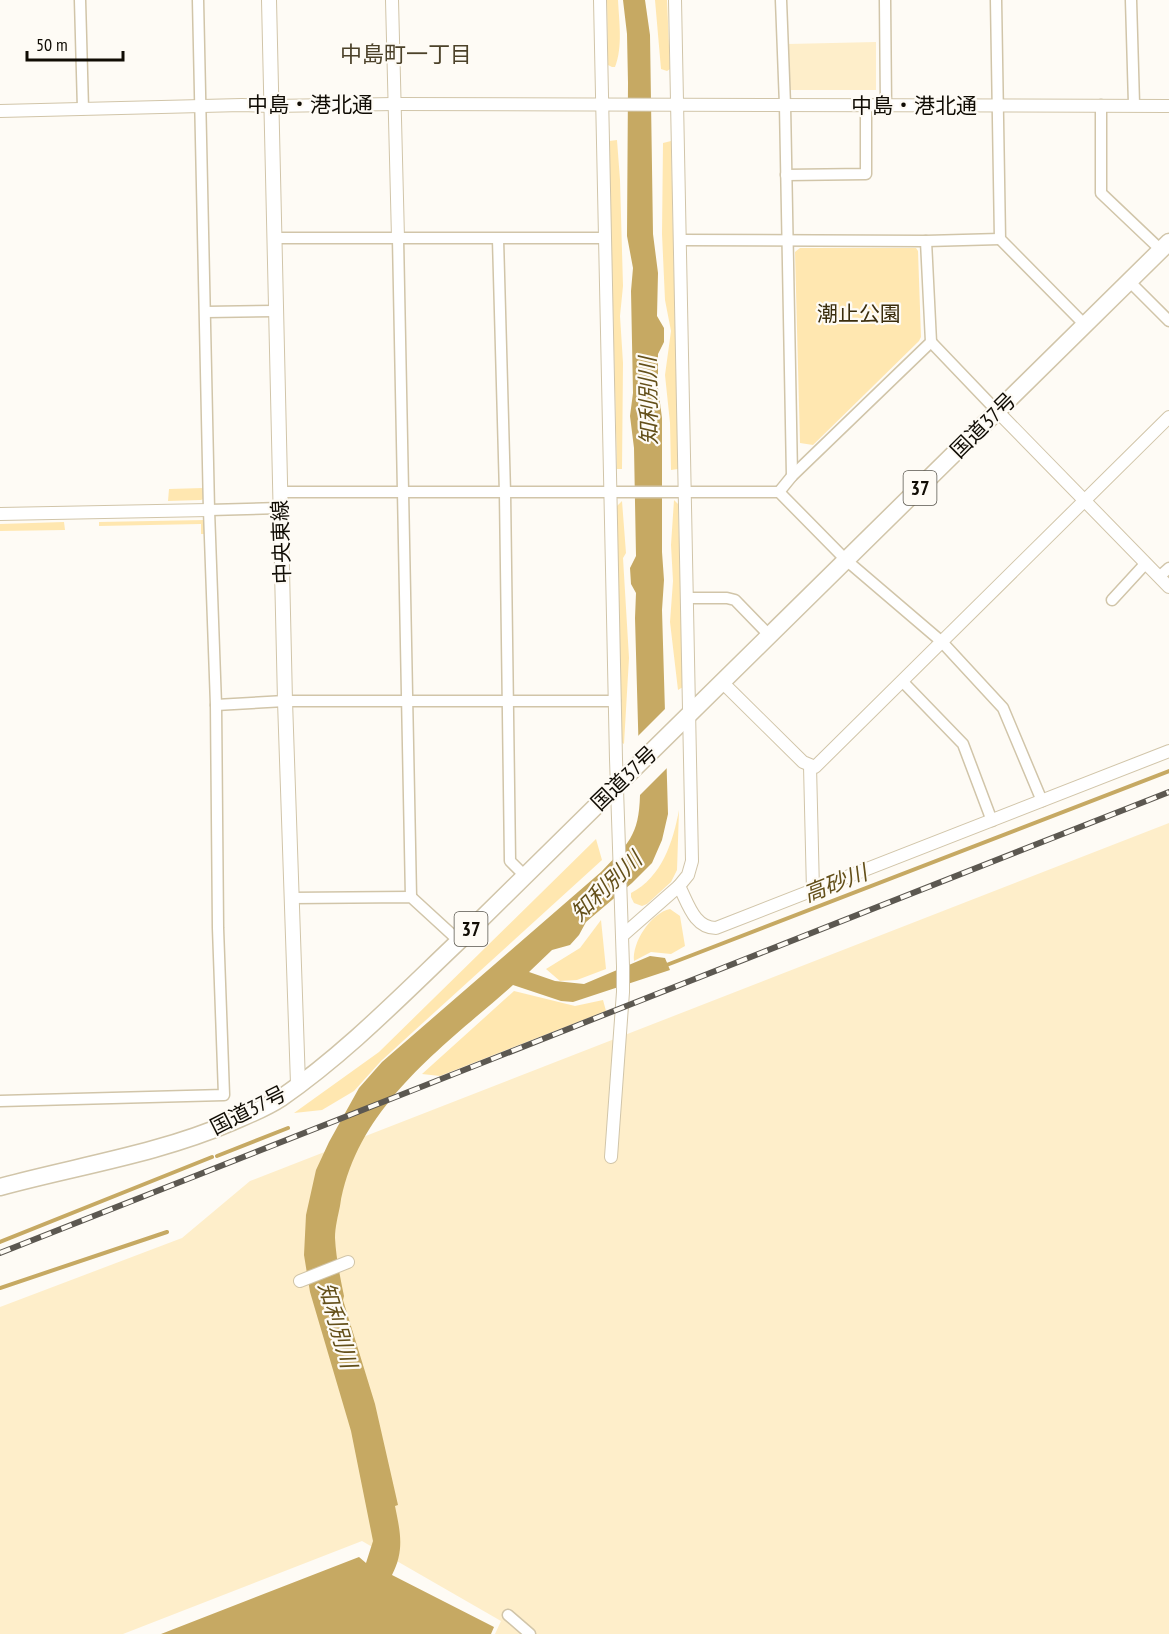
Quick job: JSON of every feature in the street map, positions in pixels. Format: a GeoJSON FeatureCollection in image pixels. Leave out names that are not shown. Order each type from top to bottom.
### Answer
{"type":"FeatureCollection","features":[{"type":"Feature","properties":{"kind":"highway","name":"国道37号"},"geometry":{"type":"LineString","coordinates":[[0,1187],[138,1153],[203,1134],[280,1098],[364,1032],[1165,246]]}},
{"type":"Feature","properties":{"kind":"main road","name":"中央東線"},"geometry":{"type":"LineString","coordinates":[[269,0],[279,492],[298,1084]]}},
{"type":"Feature","properties":{"kind":"street"},"geometry":{"type":"LineString","coordinates":[[80,0],[83,109]]}},
{"type":"Feature","properties":{"kind":"street"},"geometry":{"type":"LineString","coordinates":[[0,1101],[224,1095],[218,928],[216,705],[209,510],[198,0]]}},
{"type":"Feature","properties":{"kind":"street"},"geometry":{"type":"LineString","coordinates":[[392,0],[411,897]]}},
{"type":"Feature","properties":{"kind":"street"},"geometry":{"type":"LineString","coordinates":[[600,0],[623,966],[611,1157]]}},
{"type":"Feature","properties":{"kind":"street"},"geometry":{"type":"LineString","coordinates":[[622,936],[679,886],[688,875],[692,861],[675,0]]}},
{"type":"Feature","properties":{"kind":"street"},"geometry":{"type":"LineString","coordinates":[[781,0],[792,476]]}},
{"type":"Feature","properties":{"kind":"street"},"geometry":{"type":"LineString","coordinates":[[885,0],[886,105]]}},
{"type":"Feature","properties":{"kind":"street"},"geometry":{"type":"LineString","coordinates":[[996,0],[1000,239],[1085,325]]}},
{"type":"Feature","properties":{"kind":"street"},"geometry":{"type":"LineString","coordinates":[[1131,0],[1134,104]]}},
{"type":"Feature","properties":{"kind":"street","name":"中島・港北通"},"geometry":{"type":"LineString","coordinates":[[0,111],[394,104],[997,106],[1134,104],[1169,106]]}},
{"type":"Feature","properties":{"kind":"street"},"geometry":{"type":"LineString","coordinates":[[786,175],[866,174],[866,105]]}},
{"type":"Feature","properties":{"kind":"street"},"geometry":{"type":"LineString","coordinates":[[1101,105],[1101,193],[1165,246]]}},
{"type":"Feature","properties":{"kind":"street"},"geometry":{"type":"LineString","coordinates":[[274,238],[604,238]]}},
{"type":"Feature","properties":{"kind":"street"},"geometry":{"type":"LineString","coordinates":[[498,239],[505,493],[510,861],[525,876]]}},
{"type":"Feature","properties":{"kind":"street"},"geometry":{"type":"LineString","coordinates":[[680,240],[1000,239]]}},
{"type":"Feature","properties":{"kind":"street"},"geometry":{"type":"LineString","coordinates":[[926,241],[931,342],[1146,563],[1165,572],[1169,587]]}},
{"type":"Feature","properties":{"kind":"street"},"geometry":{"type":"LineString","coordinates":[[1129,281],[1169,321]]}},
{"type":"Feature","properties":{"kind":"street"},"geometry":{"type":"LineString","coordinates":[[206,312],[276,311]]}},
{"type":"Feature","properties":{"kind":"street"},"geometry":{"type":"LineString","coordinates":[[779,492],[792,476],[931,342]]}},
{"type":"Feature","properties":{"kind":"street"},"geometry":{"type":"LineString","coordinates":[[722,682],[803,762],[815,766],[1169,417]]}},
{"type":"Feature","properties":{"kind":"street"},"geometry":{"type":"LineString","coordinates":[[279,492],[610,494],[779,492],[846,560],[942,642],[1003,708],[1042,801]]}},
{"type":"Feature","properties":{"kind":"street"},"geometry":{"type":"LineString","coordinates":[[0,514],[280,508]]}},
{"type":"Feature","properties":{"kind":"street"},"geometry":{"type":"LineString","coordinates":[[1112,600],[1146,563]]}},
{"type":"Feature","properties":{"kind":"street"},"geometry":{"type":"LineString","coordinates":[[688,598],[735,600],[770,636]]}},
{"type":"Feature","properties":{"kind":"street"},"geometry":{"type":"LineString","coordinates":[[902,681],[963,744],[992,821]]}},
{"type":"Feature","properties":{"kind":"street"},"geometry":{"type":"LineString","coordinates":[[216,705],[285,701],[615,701]]}},
{"type":"Feature","properties":{"kind":"street"},"geometry":{"type":"LineString","coordinates":[[679,886],[698,922],[707,928],[716,928],[1169,751]]}},
{"type":"Feature","properties":{"kind":"street"},"geometry":{"type":"LineString","coordinates":[[810,766],[813,891]]}},
{"type":"Feature","properties":{"kind":"street"},"geometry":{"type":"LineString","coordinates":[[291,898],[411,897],[459,941]]}},
{"type":"Feature","properties":{"kind":"street"},"geometry":{"type":"LineString","coordinates":[[300,1281],[348,1262]]}},
{"type":"Feature","properties":{"kind":"street"},"geometry":{"type":"LineString","coordinates":[[508,1615],[530,1634]]}},
{"type":"Feature","properties":{"kind":"shaded area"},"geometry":{"type":"Polygon","coordinates":[[[876,42],[876,90],[789,90],[788,44],[876,42]]]}},
{"type":"Feature","properties":{"kind":"shaded area"},"geometry":{"type":"Polygon","coordinates":[[[1169,823],[1169,1634],[495,1634],[501,1621],[362,1541],[123,1634],[0,1634],[0,1307],[182,1238],[250,1181],[1169,823]]]}},
{"type":"Feature","properties":{"kind":"green space"},"geometry":{"type":"Polygon","coordinates":[[[607,0],[618,0],[620,43],[615,67],[608,65],[607,0]]]}},
{"type":"Feature","properties":{"kind":"green space"},"geometry":{"type":"Polygon","coordinates":[[[655,0],[667,0],[670,69],[667,71],[661,69],[655,0]]]}},
{"type":"Feature","properties":{"kind":"green space"},"geometry":{"type":"Polygon","coordinates":[[[617,140],[623,286],[620,316],[623,363],[622,469],[617,469],[609,141],[617,140]]]}},
{"type":"Feature","properties":{"kind":"green space"},"geometry":{"type":"Polygon","coordinates":[[[671,141],[678,469],[671,470],[670,423],[665,375],[671,331],[665,300],[662,234],[663,143],[671,141]]]}},
{"type":"Feature","properties":{"kind":"green space","name":"潮止公園"},"geometry":{"type":"Polygon","coordinates":[[[800,248],[916,248],[918,251],[921,337],[919,341],[813,445],[800,443],[795,252],[800,248]]]}},
{"type":"Feature","properties":{"kind":"green space"},"geometry":{"type":"Polygon","coordinates":[[[203,488],[203,499],[201,500],[168,501],[169,489],[203,488]]]}},
{"type":"Feature","properties":{"kind":"green space"},"geometry":{"type":"Polygon","coordinates":[[[674,500],[678,504],[683,687],[678,690],[670,622],[674,500]]]}},
{"type":"Feature","properties":{"kind":"green space"},"geometry":{"type":"Polygon","coordinates":[[[622,501],[629,658],[624,744],[621,742],[617,506],[622,501]]]}},
{"type":"Feature","properties":{"kind":"green space"},"geometry":{"type":"Polygon","coordinates":[[[205,520],[204,534],[201,534],[201,524],[99,526],[99,522],[205,520]]]}},
{"type":"Feature","properties":{"kind":"green space"},"geometry":{"type":"Polygon","coordinates":[[[64,522],[65,530],[0,531],[0,524],[64,522]]]}},
{"type":"Feature","properties":{"kind":"green space"},"geometry":{"type":"Polygon","coordinates":[[[679,810],[677,870],[671,882],[647,904],[642,906],[634,903],[631,893],[651,878],[664,858],[679,810]]]}},
{"type":"Feature","properties":{"kind":"green space"},"geometry":{"type":"Polygon","coordinates":[[[596,839],[602,860],[381,1061],[354,1091],[322,1110],[294,1113],[379,1052],[596,839]]]}},
{"type":"Feature","properties":{"kind":"green space"},"geometry":{"type":"Polygon","coordinates":[[[670,909],[680,916],[685,946],[671,954],[651,952],[634,961],[636,945],[644,929],[656,916],[670,909]]]}},
{"type":"Feature","properties":{"kind":"green space"},"geometry":{"type":"Polygon","coordinates":[[[601,920],[606,969],[577,980],[560,981],[546,969],[580,948],[601,920]]]}},
{"type":"Feature","properties":{"kind":"green space"},"geometry":{"type":"Polygon","coordinates":[[[514,991],[575,1006],[603,1000],[606,1011],[440,1076],[422,1074],[514,991]]]}},
{"type":"Feature","properties":{"kind":"water","name":"知利別川"},"geometry":{"type":"Polygon","coordinates":[[[623,0],[645,0],[650,35],[653,234],[658,273],[657,316],[664,328],[664,342],[658,354],[658,388],[662,418],[664,580],[662,610],[668,814],[662,840],[652,863],[586,922],[570,945],[552,950],[529,972],[555,981],[584,984],[650,956],[665,958],[670,970],[573,1002],[561,1001],[513,985],[432,1056],[383,1109],[364,1138],[349,1171],[335,1234],[343,1300],[375,1404],[398,1505],[395,1506],[400,1532],[400,1549],[392,1575],[494,1627],[491,1634],[161,1634],[359,1557],[366,1563],[373,1541],[351,1431],[310,1292],[304,1255],[306,1215],[316,1170],[359,1088],[382,1062],[601,872],[625,846],[637,820],[640,795],[636,593],[631,584],[630,568],[636,556],[634,448],[630,416],[633,393],[631,291],[633,268],[627,236],[628,83],[627,34],[623,0]]]}},
{"type":"Feature","properties":{"kind":"pier"},"geometry":{"type":"Polygon","coordinates":[[[669,705],[671,764],[638,797],[636,738],[669,705]]]}},
{"type":"Feature","properties":{"kind":"waterway","name":"高砂川"},"geometry":{"type":"LineString","coordinates":[[664,966],[1169,771]]}},
{"type":"Feature","properties":{"kind":"waterway"},"geometry":{"type":"LineString","coordinates":[[217,1156],[288,1128]]}},
{"type":"Feature","properties":{"kind":"waterway"},"geometry":{"type":"LineString","coordinates":[[0,1242],[212,1157]]}},
{"type":"Feature","properties":{"kind":"waterway"},"geometry":{"type":"LineString","coordinates":[[0,1288],[167,1232]]}},
{"type":"Feature","properties":{"kind":"railway"},"geometry":{"type":"LineString","coordinates":[[0,1253],[1169,792]]}},
{"type":"Feature","properties":{"kind":"district","name":"中島町一丁目"},"geometry":{"type":"Point","coordinates":[406,54]}}]}
